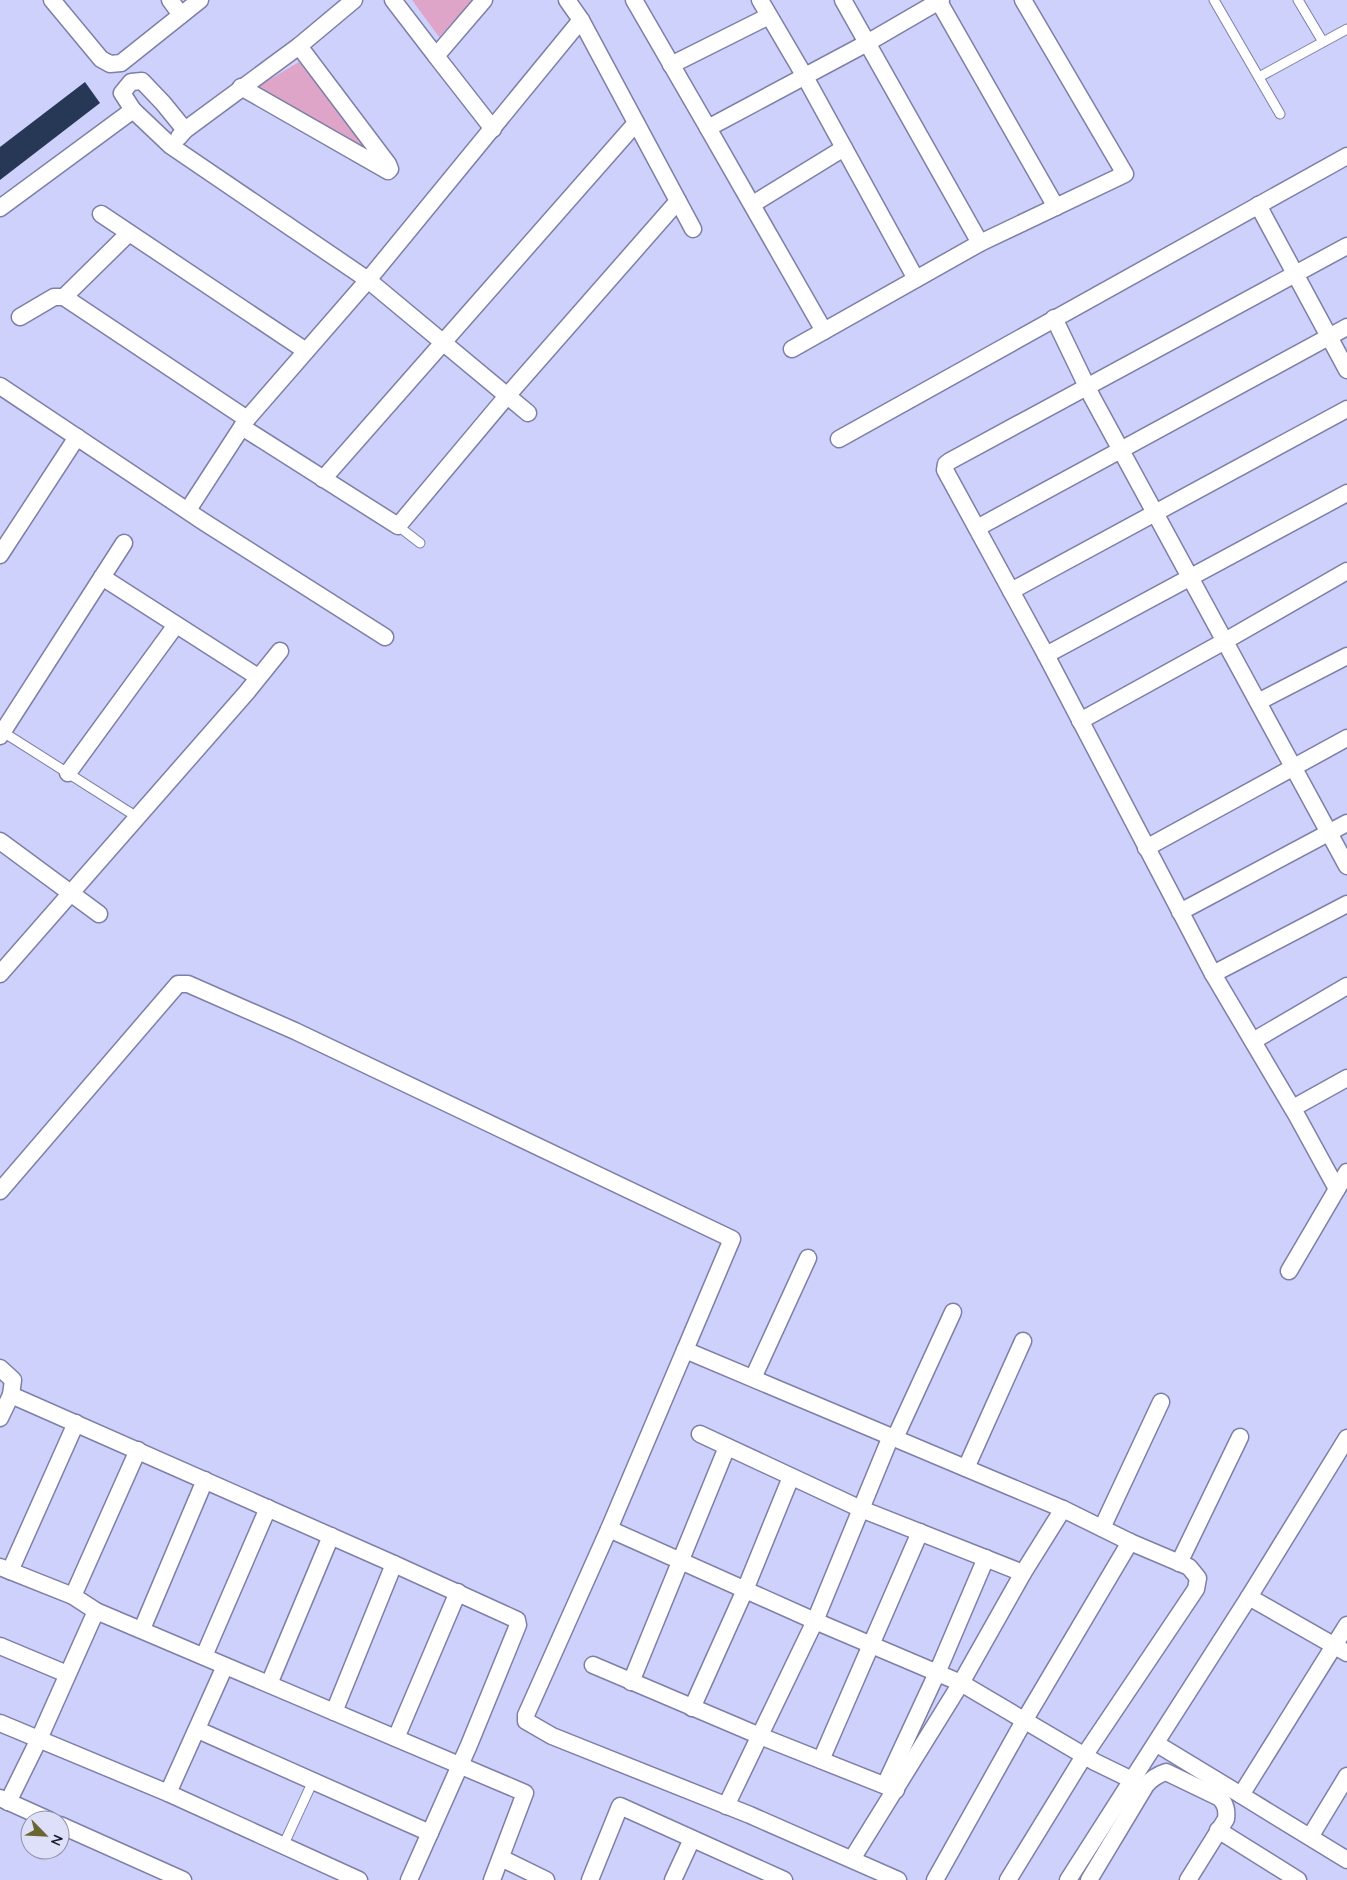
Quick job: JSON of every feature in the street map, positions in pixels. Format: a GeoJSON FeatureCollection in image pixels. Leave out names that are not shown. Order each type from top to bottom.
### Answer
{"type":"FeatureCollection","features":[{"type":"Feature","properties":{"kind":"street"},"geometry":{"type":"LineString","coordinates":[[52,0],[102,58],[110,64],[121,63],[200,0]]}},
{"type":"Feature","properties":{"kind":"street"},"geometry":{"type":"LineString","coordinates":[[170,0],[181,15]]}},
{"type":"Feature","properties":{"kind":"street"},"geometry":{"type":"LineString","coordinates":[[171,146],[185,130],[299,46],[354,0]]}},
{"type":"Feature","properties":{"kind":"street"},"geometry":{"type":"LineString","coordinates":[[393,0],[493,129]]}},
{"type":"Feature","properties":{"kind":"street"},"geometry":{"type":"LineString","coordinates":[[436,56],[484,0]]}},
{"type":"Feature","properties":{"kind":"street"},"geometry":{"type":"LineString","coordinates":[[567,0],[582,20],[693,229]]}},
{"type":"Feature","properties":{"kind":"street"},"geometry":{"type":"LineString","coordinates":[[635,0],[824,330]]}},
{"type":"Feature","properties":{"kind":"street"},"geometry":{"type":"LineString","coordinates":[[760,0],[804,75],[916,279]]}},
{"type":"Feature","properties":{"kind":"street"},"geometry":{"type":"LineString","coordinates":[[843,0],[980,243]]}},
{"type":"Feature","properties":{"kind":"street"},"geometry":{"type":"LineString","coordinates":[[708,128],[867,43],[940,0],[1056,207]]}},
{"type":"Feature","properties":{"kind":"street"},"geometry":{"type":"LineString","coordinates":[[792,349],[980,243],[1125,174],[1023,0]]}},
{"type":"Feature","properties":{"kind":"street"},"geometry":{"type":"LineString","coordinates":[[671,65],[769,16]]}},
{"type":"Feature","properties":{"kind":"street"},"geometry":{"type":"LineString","coordinates":[[188,510],[245,423],[368,280],[582,20]]}},
{"type":"Feature","properties":{"kind":"street"},"geometry":{"type":"LineString","coordinates":[[241,87],[385,170],[390,169],[299,46]]}},
{"type":"Feature","properties":{"kind":"street"},"geometry":{"type":"LineString","coordinates":[[185,130],[142,81],[131,82],[122,93],[133,110],[171,146],[368,280],[528,413]]}},
{"type":"Feature","properties":{"kind":"street"},"geometry":{"type":"LineString","coordinates":[[0,208],[133,110]]}},
{"type":"Feature","properties":{"kind":"street"},"geometry":{"type":"LineString","coordinates":[[323,479],[636,122]]}},
{"type":"Feature","properties":{"kind":"street"},"geometry":{"type":"LineString","coordinates":[[753,204],[844,148]]}},
{"type":"Feature","properties":{"kind":"street"},"geometry":{"type":"LineString","coordinates":[[839,439],[1347,156]]}},
{"type":"Feature","properties":{"kind":"street"},"geometry":{"type":"LineString","coordinates":[[20,317],[54,296],[64,297],[323,479],[398,526],[507,396],[678,202]]}},
{"type":"Feature","properties":{"kind":"street"},"geometry":{"type":"LineString","coordinates":[[1258,205],[1347,370]]}},
{"type":"Feature","properties":{"kind":"street"},"geometry":{"type":"LineString","coordinates":[[101,214],[306,351]]}},
{"type":"Feature","properties":{"kind":"street"},"geometry":{"type":"LineString","coordinates":[[64,297],[129,233]]}},
{"type":"Feature","properties":{"kind":"street"},"geometry":{"type":"LineString","coordinates":[[1337,1188],[1293,1108],[1213,974],[1046,655],[945,470],[946,464],[950,461],[1347,246]]}},
{"type":"Feature","properties":{"kind":"street"},"geometry":{"type":"LineString","coordinates":[[1054,318],[1087,388],[1120,450],[1347,866]]}},
{"type":"Feature","properties":{"kind":"street"},"geometry":{"type":"LineString","coordinates":[[977,528],[1347,327]]}},
{"type":"Feature","properties":{"kind":"street"},"geometry":{"type":"LineString","coordinates":[[0,386],[385,637]]}},
{"type":"Feature","properties":{"kind":"street"},"geometry":{"type":"LineString","coordinates":[[1011,591],[1156,514],[1347,408]]}},
{"type":"Feature","properties":{"kind":"street"},"geometry":{"type":"LineString","coordinates":[[0,555],[77,437]]}},
{"type":"Feature","properties":{"kind":"street"},"geometry":{"type":"LineString","coordinates":[[1046,655],[1347,493]]}},
{"type":"Feature","properties":{"kind":"street"},"geometry":{"type":"LineString","coordinates":[[1,734],[124,543]]}},
{"type":"Feature","properties":{"kind":"street"},"geometry":{"type":"LineString","coordinates":[[1080,721],[1347,571]]}},
{"type":"Feature","properties":{"kind":"street"},"geometry":{"type":"LineString","coordinates":[[102,577],[258,677]]}},
{"type":"Feature","properties":{"kind":"street"},"geometry":{"type":"LineString","coordinates":[[68,773],[176,624]]}},
{"type":"Feature","properties":{"kind":"street"},"geometry":{"type":"LineString","coordinates":[[0,974],[247,692],[280,651]]}},
{"type":"Feature","properties":{"kind":"street"},"geometry":{"type":"LineString","coordinates":[[1258,702],[1347,656]]}},
{"type":"Feature","properties":{"kind":"street"},"geometry":{"type":"LineString","coordinates":[[1146,848],[1347,738]]}},
{"type":"Feature","properties":{"kind":"street"},"geometry":{"type":"LineString","coordinates":[[1180,912],[1347,823]]}},
{"type":"Feature","properties":{"kind":"street"},"geometry":{"type":"LineString","coordinates":[[0,841],[99,914]]}},
{"type":"Feature","properties":{"kind":"street"},"geometry":{"type":"LineString","coordinates":[[1213,974],[1347,904]]}},
{"type":"Feature","properties":{"kind":"street"},"geometry":{"type":"LineString","coordinates":[[0,1191],[178,984],[188,984],[295,1031],[732,1239],[609,1529],[526,1716],[526,1722],[552,1736],[726,1806],[898,1880]]}},
{"type":"Feature","properties":{"kind":"street"},"geometry":{"type":"LineString","coordinates":[[1253,1041],[1347,986]]}},
{"type":"Feature","properties":{"kind":"street"},"geometry":{"type":"LineString","coordinates":[[1293,1108],[1347,1078]]}},
{"type":"Feature","properties":{"kind":"street"},"geometry":{"type":"LineString","coordinates":[[1289,1271],[1347,1172]]}},
{"type":"Feature","properties":{"kind":"street"},"geometry":{"type":"LineString","coordinates":[[754,1378],[808,1258]]}},
{"type":"Feature","properties":{"kind":"street"},"geometry":{"type":"LineString","coordinates":[[726,1806],[815,1621],[893,1437],[953,1312]]}},
{"type":"Feature","properties":{"kind":"street"},"geometry":{"type":"LineString","coordinates":[[966,1468],[1024,1341]]}},
{"type":"Feature","properties":{"kind":"street"},"geometry":{"type":"LineString","coordinates":[[685,1350],[1063,1509],[1130,1542],[1189,1567],[1198,1578],[1196,1588],[1084,1756],[1008,1880]]}},
{"type":"Feature","properties":{"kind":"street"},"geometry":{"type":"LineString","coordinates":[[0,1368],[13,1380],[11,1395],[0,1418]]}},
{"type":"Feature","properties":{"kind":"street"},"geometry":{"type":"LineString","coordinates":[[11,1395],[516,1619],[518,1622],[460,1766],[409,1880]]}},
{"type":"Feature","properties":{"kind":"street"},"geometry":{"type":"LineString","coordinates":[[1102,1528],[1161,1402]]}},
{"type":"Feature","properties":{"kind":"street"},"geometry":{"type":"LineString","coordinates":[[76,1423],[5,1569],[73,1596],[96,1611],[525,1793],[492,1880]]}},
{"type":"Feature","properties":{"kind":"street"},"geometry":{"type":"LineString","coordinates":[[700,1434],[861,1509],[1023,1573]]}},
{"type":"Feature","properties":{"kind":"street"},"geometry":{"type":"LineString","coordinates":[[1179,1563],[1240,1437]]}},
{"type":"Feature","properties":{"kind":"street"},"geometry":{"type":"LineString","coordinates":[[1068,1880],[1250,1597],[1347,1438]]}},
{"type":"Feature","properties":{"kind":"street"},"geometry":{"type":"LineString","coordinates":[[631,1682],[727,1447]]}},
{"type":"Feature","properties":{"kind":"street"},"geometry":{"type":"LineString","coordinates":[[73,1596],[138,1450]]}},
{"type":"Feature","properties":{"kind":"street"},"geometry":{"type":"LineString","coordinates":[[692,1708],[745,1590],[791,1477]]}},
{"type":"Feature","properties":{"kind":"street"},"geometry":{"type":"LineString","coordinates":[[142,1629],[205,1480]]}},
{"type":"Feature","properties":{"kind":"street"},"geometry":{"type":"LineString","coordinates":[[204,1656],[268,1508]]}},
{"type":"Feature","properties":{"kind":"street"},"geometry":{"type":"LineString","coordinates":[[890,1788],[961,1684],[1023,1573],[1063,1509]]}},
{"type":"Feature","properties":{"kind":"street"},"geometry":{"type":"LineString","coordinates":[[609,1529],[961,1684],[1084,1756],[1132,1780]]}},
{"type":"Feature","properties":{"kind":"street"},"geometry":{"type":"LineString","coordinates":[[821,1760],[920,1532]]}},
{"type":"Feature","properties":{"kind":"street"},"geometry":{"type":"LineString","coordinates":[[270,1684],[331,1536]]}},
{"type":"Feature","properties":{"kind":"street"},"geometry":{"type":"LineString","coordinates":[[935,1880],[1024,1721],[1130,1542]]}},
{"type":"Feature","properties":{"kind":"street"},"geometry":{"type":"LineString","coordinates":[[852,1859],[890,1788],[986,1558]]}},
{"type":"Feature","properties":{"kind":"street"},"geometry":{"type":"LineString","coordinates":[[334,1712],[394,1564]]}},
{"type":"Feature","properties":{"kind":"street"},"geometry":{"type":"LineString","coordinates":[[396,1738],[458,1592]]}},
{"type":"Feature","properties":{"kind":"street"},"geometry":{"type":"LineString","coordinates":[[1250,1597],[1341,1649]]}},
{"type":"Feature","properties":{"kind":"street"},"geometry":{"type":"LineString","coordinates":[[26,1810],[4,1800],[39,1739],[96,1611]]}},
{"type":"Feature","properties":{"kind":"street"},"geometry":{"type":"LineString","coordinates":[[1241,1795],[1341,1649],[1347,1625]]}},
{"type":"Feature","properties":{"kind":"street"},"geometry":{"type":"LineString","coordinates":[[0,1646],[67,1674]]}},
{"type":"Feature","properties":{"kind":"street"},"geometry":{"type":"LineString","coordinates":[[593,1665],[692,1708],[890,1788]]}},
{"type":"Feature","properties":{"kind":"street"},"geometry":{"type":"LineString","coordinates":[[168,1794],[225,1666]]}},
{"type":"Feature","properties":{"kind":"street"},"geometry":{"type":"LineString","coordinates":[[0,1723],[168,1794],[359,1880]]}},
{"type":"Feature","properties":{"kind":"street"},"geometry":{"type":"LineString","coordinates":[[198,1730],[430,1833]]}},
{"type":"Feature","properties":{"kind":"street"},"geometry":{"type":"LineString","coordinates":[[1157,1744],[1347,1860]]}},
{"type":"Feature","properties":{"kind":"street"},"geometry":{"type":"LineString","coordinates":[[1089,1880],[1146,1785],[1158,1774],[1166,1772],[1220,1798],[1225,1804],[1227,1811],[1226,1819],[1188,1880]]}},
{"type":"Feature","properties":{"kind":"street"},"geometry":{"type":"LineString","coordinates":[[1310,1837],[1347,1776]]}},
{"type":"Feature","properties":{"kind":"street"},"geometry":{"type":"LineString","coordinates":[[590,1880],[620,1806],[692,1839],[755,1874],[784,1880]]}},
{"type":"Feature","properties":{"kind":"street"},"geometry":{"type":"LineString","coordinates":[[70,1829],[184,1880]]}},
{"type":"Feature","properties":{"kind":"street"},"geometry":{"type":"LineString","coordinates":[[1218,1830],[1282,1876],[1298,1880]]}},
{"type":"Feature","properties":{"kind":"street"},"geometry":{"type":"LineString","coordinates":[[673,1880],[692,1839]]}},
{"type":"Feature","properties":{"kind":"street"},"geometry":{"type":"LineString","coordinates":[[501,1858],[546,1880]]}},
{"type":"Feature","properties":{"kind":"lane"},"geometry":{"type":"LineString","coordinates":[[1214,0],[1280,114]]}},
{"type":"Feature","properties":{"kind":"lane"},"geometry":{"type":"LineString","coordinates":[[1298,0],[1323,42]]}},
{"type":"Feature","properties":{"kind":"lane"},"geometry":{"type":"LineString","coordinates":[[1259,77],[1347,29]]}},
{"type":"Feature","properties":{"kind":"lane"},"geometry":{"type":"LineString","coordinates":[[398,526],[420,543]]}},
{"type":"Feature","properties":{"kind":"lane"},"geometry":{"type":"LineString","coordinates":[[1,734],[138,817]]}},
{"type":"Feature","properties":{"kind":"lane"},"geometry":{"type":"LineString","coordinates":[[283,1846],[313,1781]]}},
{"type":"Feature","properties":{"kind":"shaded area"},"geometry":{"type":"Polygon","coordinates":[[[412,0],[473,0],[439,37],[412,0]]]}},
{"type":"Feature","properties":{"kind":"shaded area"},"geometry":{"type":"Polygon","coordinates":[[[299,62],[373,156],[257,87],[299,62]]]}},
{"type":"Feature","properties":{"kind":"building"},"geometry":{"type":"Polygon","coordinates":[[[85,82],[100,103],[0,180],[0,147],[85,82]]]}}]}
